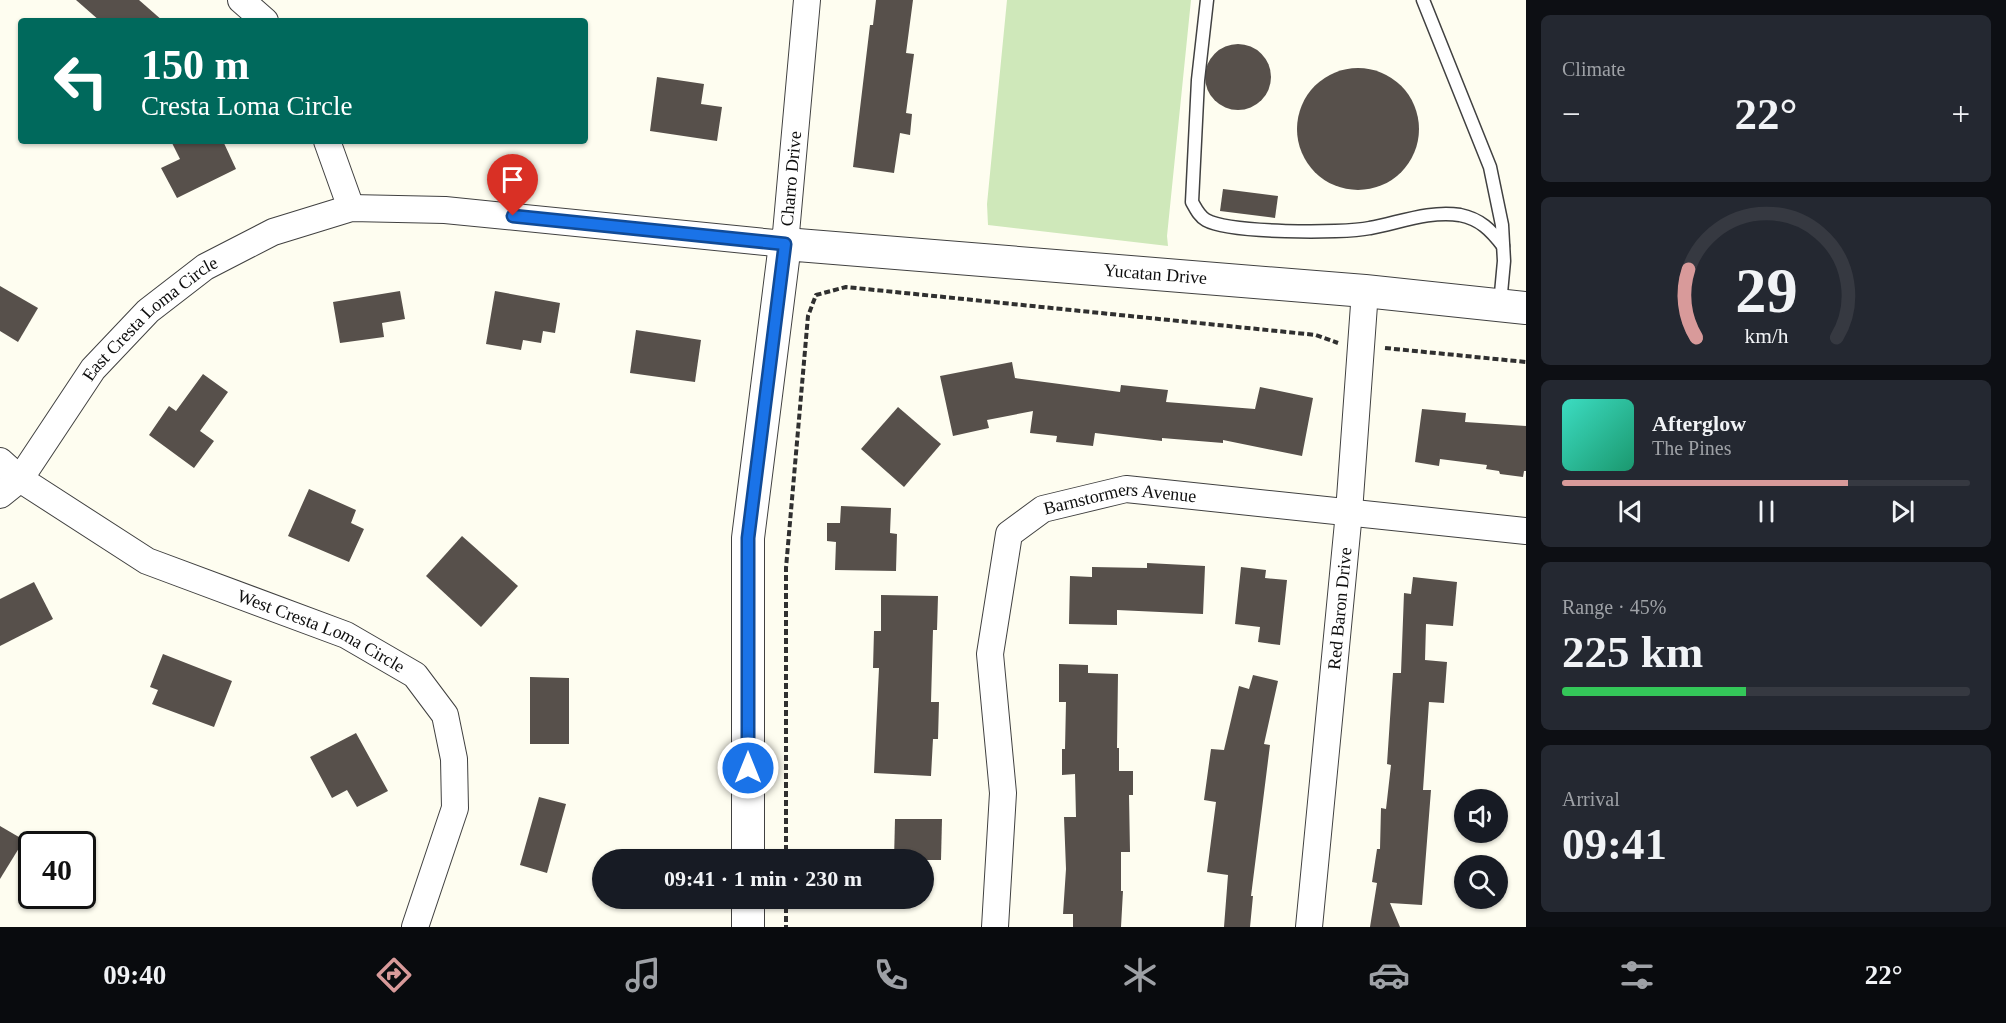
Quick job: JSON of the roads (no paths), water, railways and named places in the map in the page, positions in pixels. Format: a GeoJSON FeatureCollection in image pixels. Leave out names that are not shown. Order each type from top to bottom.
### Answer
{"type":"FeatureCollection","features":[{"type":"Feature","properties":{"kind":"street"},"geometry":{"type":"LineString","coordinates":[[241,0],[262,18]]}},
{"type":"Feature","properties":{"kind":"street","name":"Charro Drive"},"geometry":{"type":"LineString","coordinates":[[748,849],[748,538],[785,244],[807,0]]}},
{"type":"Feature","properties":{"kind":"street"},"geometry":{"type":"LineString","coordinates":[[328,144],[351,208]]}},
{"type":"Feature","properties":{"kind":"street","name":"East Cresta Loma Circle"},"geometry":{"type":"LineString","coordinates":[[0,495],[20,479],[93,369],[148,311],[205,267],[273,232],[351,208],[445,210],[785,244]]}},
{"type":"Feature","properties":{"kind":"street","name":"Yucatan Drive"},"geometry":{"type":"LineString","coordinates":[[785,244],[1365,291],[1513,306]]}},
{"type":"Feature","properties":{"kind":"street","name":"Red Baron Drive"},"geometry":{"type":"LineString","coordinates":[[1309,927],[1349,512],[1365,291]]}},
{"type":"Feature","properties":{"kind":"street","name":"West Cresta Loma Circle"},"geometry":{"type":"LineString","coordinates":[[0,461],[20,479],[147,561],[346,635],[415,675],[445,715],[454,759],[455,808],[415,927]]}},
{"type":"Feature","properties":{"kind":"street","name":"Barnstormers Avenue"},"geometry":{"type":"LineString","coordinates":[[995,927],[1003,793],[990,654],[1009,534],[1043,509],[1126,489],[1526,531]]}},
{"type":"Feature","properties":{"kind":"street"},"geometry":{"type":"LineString","coordinates":[[748,909],[748,927]]}},
{"type":"Feature","properties":{"kind":"lane"},"geometry":{"type":"LineString","coordinates":[[1207,0],[1198,80],[1192,202],[1205,219],[1228,227],[1328,232],[1368,229],[1446,214],[1478,220],[1490,229],[1503,246]]}},
{"type":"Feature","properties":{"kind":"lane"},"geometry":{"type":"LineString","coordinates":[[1423,0],[1490,167],[1502,225],[1504,261],[1513,306]]}}]}
